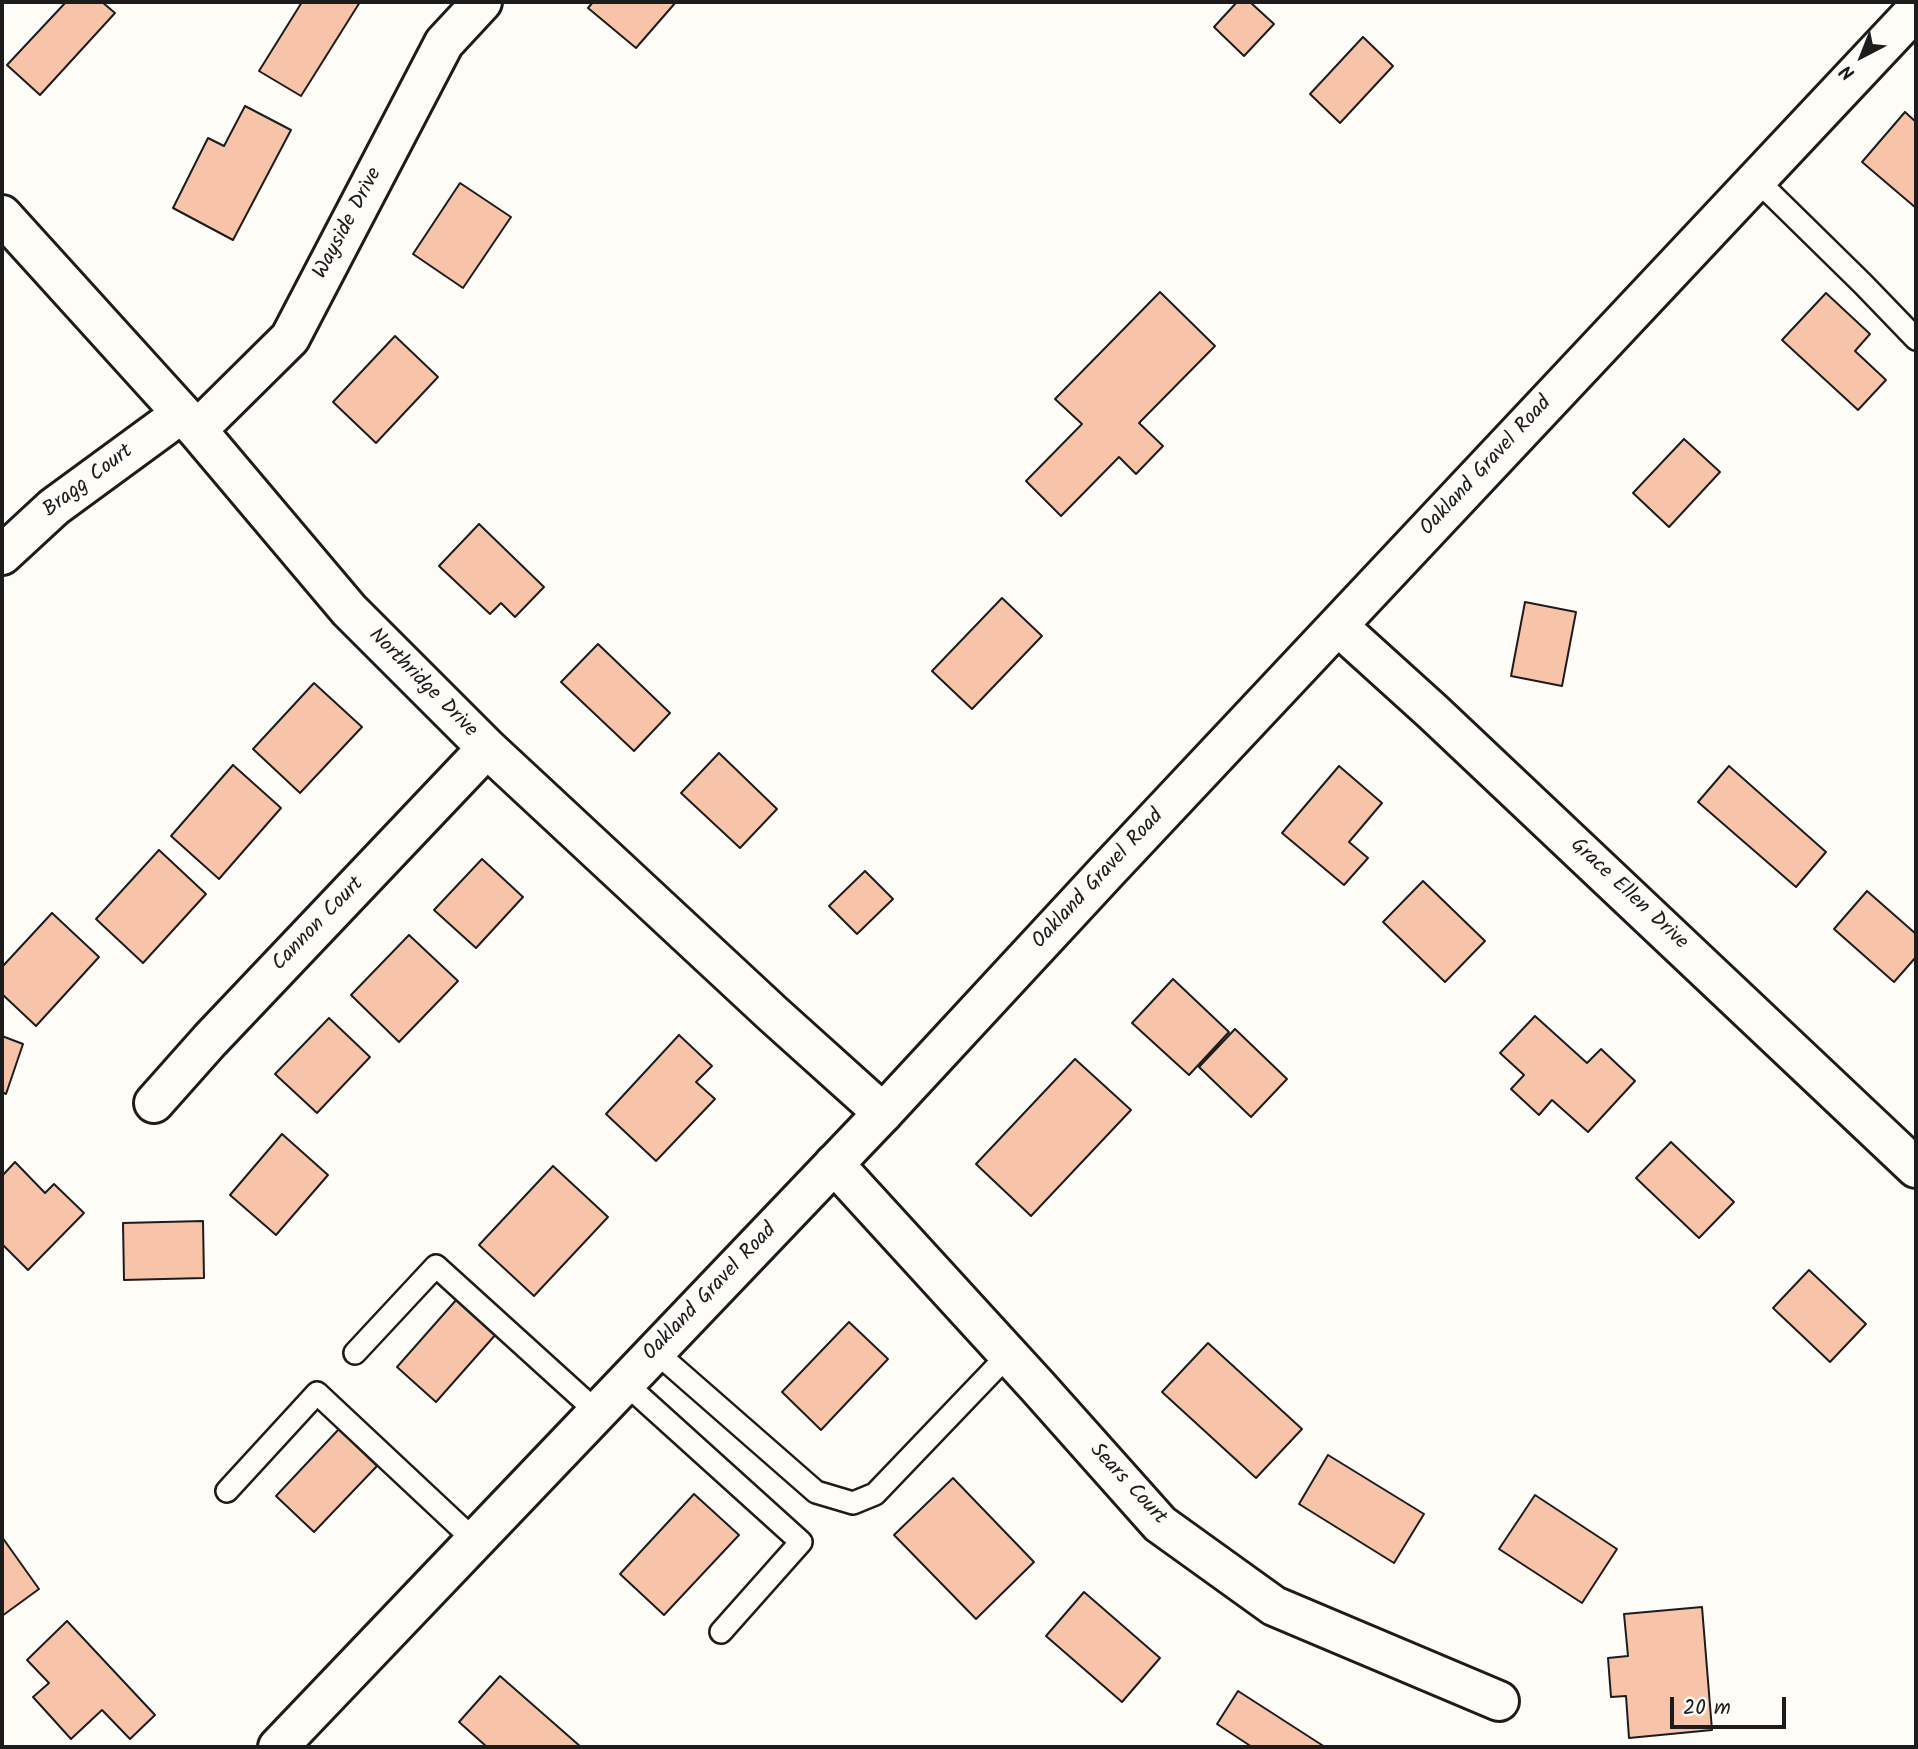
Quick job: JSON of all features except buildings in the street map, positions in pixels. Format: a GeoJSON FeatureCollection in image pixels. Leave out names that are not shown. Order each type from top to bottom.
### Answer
{"type":"FeatureCollection","features":[{"type":"Feature","properties":{"kind":"street","name":"Wayside Drive"},"geometry":{"type":"LineString","coordinates":[[189,422],[290,338],[444,43],[482,2]]}},
{"type":"Feature","properties":{"kind":"street","name":"Oakland Gravel Road"},"geometry":{"type":"LineString","coordinates":[[278,1747],[883,1113],[1916,10]]}},
{"type":"Feature","properties":{"kind":"street","name":"Northridge Drive"},"geometry":{"type":"LineString","coordinates":[[2,215],[189,422],[349,610],[486,748],[883,1113]]}},
{"type":"Feature","properties":{"kind":"street","name":"Bragg Court"},"geometry":{"type":"LineString","coordinates":[[2,555],[54,507],[189,422]]}},
{"type":"Feature","properties":{"kind":"street","name":"Grace Ellen Drive"},"geometry":{"type":"LineString","coordinates":[[1338,625],[1916,1168]]}},
{"type":"Feature","properties":{"kind":"street","name":"Cannon Court"},"geometry":{"type":"LineString","coordinates":[[154,1103],[210,1040],[486,748]]}},
{"type":"Feature","properties":{"kind":"street","name":"Sears Court"},"geometry":{"type":"LineString","coordinates":[[834,1164],[1009,1354],[1160,1524],[1274,1606],[1499,1700]]}},
{"type":"Feature","properties":{"kind":"lane"},"geometry":{"type":"LineString","coordinates":[[1757,180],[1916,339]]}},
{"type":"Feature","properties":{"kind":"lane"},"geometry":{"type":"LineString","coordinates":[[355,1353],[436,1266],[597,1412]]}},
{"type":"Feature","properties":{"kind":"lane"},"geometry":{"type":"LineString","coordinates":[[656,1352],[817,1492],[853,1503],[875,1494],[1009,1354]]}},
{"type":"Feature","properties":{"kind":"lane"},"geometry":{"type":"LineString","coordinates":[[625,1382],[801,1542],[721,1632]]}},
{"type":"Feature","properties":{"kind":"lane"},"geometry":{"type":"LineString","coordinates":[[227,1490],[317,1393],[475,1541]]}}]}
